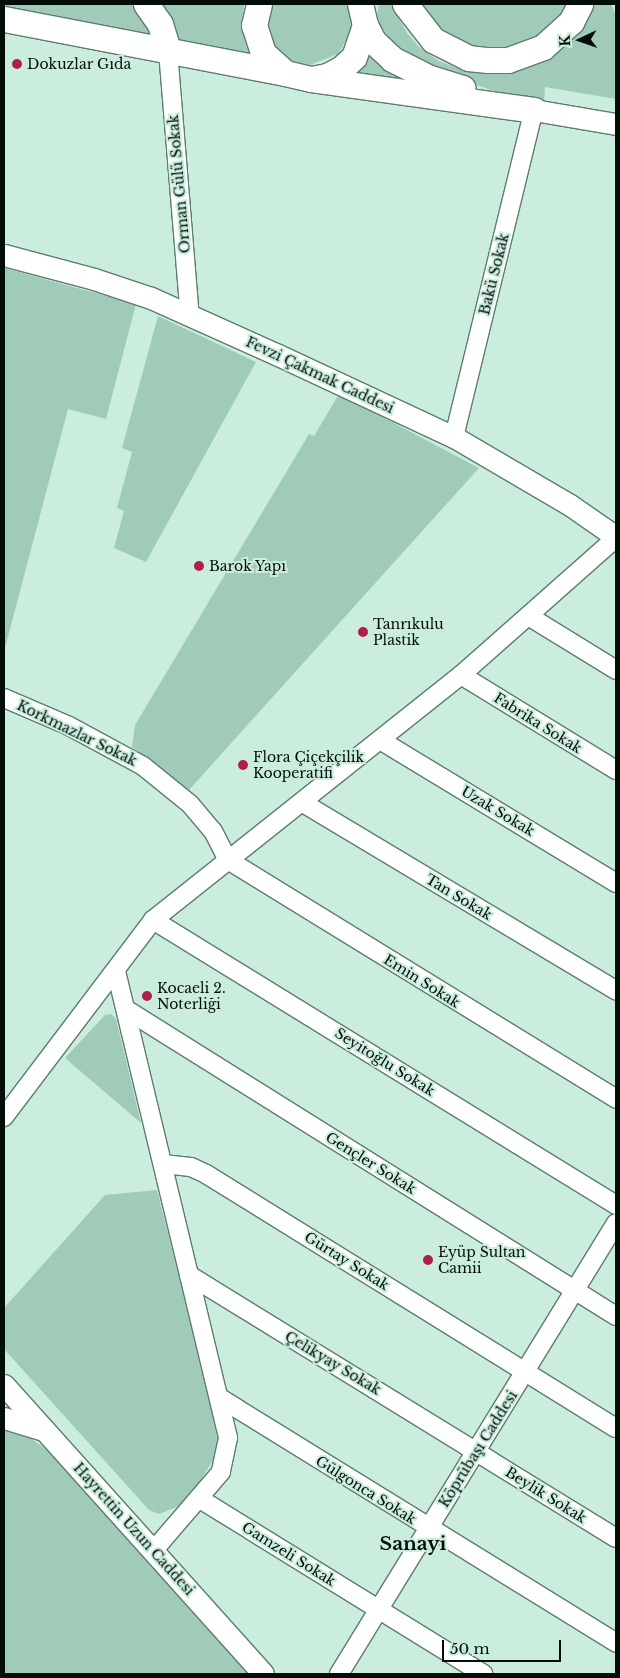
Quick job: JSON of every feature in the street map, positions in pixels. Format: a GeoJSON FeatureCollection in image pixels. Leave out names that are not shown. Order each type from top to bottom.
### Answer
{"type":"FeatureCollection","features":[{"type":"Feature","properties":{"kind":"main road"},"geometry":{"type":"LineString","coordinates":[[146,4],[160,24],[168,51]]}},
{"type":"Feature","properties":{"kind":"main road"},"geometry":{"type":"LineString","coordinates":[[259,4],[254,25],[257,40],[263,53],[284,73]]}},
{"type":"Feature","properties":{"kind":"main road"},"geometry":{"type":"LineString","coordinates":[[405,4],[433,40],[468,58],[508,60],[543,47],[571,22],[580,4]]}},
{"type":"Feature","properties":{"kind":"main road"},"geometry":{"type":"LineString","coordinates":[[311,79],[327,76],[354,57],[363,11]]}},
{"type":"Feature","properties":{"kind":"main road"},"geometry":{"type":"LineString","coordinates":[[363,11],[383,51],[402,66],[430,78],[534,110]]}},
{"type":"Feature","properties":{"kind":"main road"},"geometry":{"type":"LineString","coordinates":[[4,19],[311,79],[534,110]]}},
{"type":"Feature","properties":{"kind":"street","name":"Orman Gülü Sokak"},"geometry":{"type":"LineString","coordinates":[[168,51],[190,316]]}},
{"type":"Feature","properties":{"kind":"street"},"geometry":{"type":"LineString","coordinates":[[534,110],[616,124]]}},
{"type":"Feature","properties":{"kind":"street","name":"Bakü Sokak"},"geometry":{"type":"LineString","coordinates":[[454,437],[534,110]]}},
{"type":"Feature","properties":{"kind":"street","name":"Fevzi Çakmak Caddesi"},"geometry":{"type":"LineString","coordinates":[[4,256],[94,279],[190,316],[454,437],[570,505],[616,538]]}},
{"type":"Feature","properties":{"kind":"street"},"geometry":{"type":"LineString","coordinates":[[4,1117],[153,920],[461,675],[530,617],[616,538]]}},
{"type":"Feature","properties":{"kind":"street"},"geometry":{"type":"LineString","coordinates":[[530,617],[616,670]]}},
{"type":"Feature","properties":{"kind":"street","name":"Fabrika Sokak"},"geometry":{"type":"LineString","coordinates":[[461,675],[616,770]]}},
{"type":"Feature","properties":{"kind":"street","name":"Korkmazlar Sokak"},"geometry":{"type":"LineString","coordinates":[[4,698],[94,738],[143,766],[190,804],[213,831],[228,860]]}},
{"type":"Feature","properties":{"kind":"street","name":"Uzak Sokak"},"geometry":{"type":"LineString","coordinates":[[380,740],[616,883]]}},
{"type":"Feature","properties":{"kind":"street","name":"Tan Sokak"},"geometry":{"type":"LineString","coordinates":[[302,803],[616,990]]}},
{"type":"Feature","properties":{"kind":"street","name":"Emin Sokak"},"geometry":{"type":"LineString","coordinates":[[228,860],[616,1099]]}},
{"type":"Feature","properties":{"kind":"street","name":"Seyitoğlu Sokak"},"geometry":{"type":"LineString","coordinates":[[153,920],[616,1205]]}},
{"type":"Feature","properties":{"kind":"street"},"geometry":{"type":"LineString","coordinates":[[116,971],[220,1398],[228,1448],[221,1472],[200,1499],[154,1550]]}},
{"type":"Feature","properties":{"kind":"street","name":"Gençler Sokak"},"geometry":{"type":"LineString","coordinates":[[127,1010],[616,1316]]}},
{"type":"Feature","properties":{"kind":"street","name":"Gürtay Sokak"},"geometry":{"type":"LineString","coordinates":[[163,1164],[191,1167],[206,1174],[616,1428]]}},
{"type":"Feature","properties":{"kind":"street","name":"Köprübaşı Caddesi"},"geometry":{"type":"LineString","coordinates":[[339,1674],[525,1372],[573,1289],[616,1223]]}},
{"type":"Feature","properties":{"kind":"street","name":"Çelikyay Sokak"},"geometry":{"type":"LineString","coordinates":[[189,1275],[476,1451]]}},
{"type":"Feature","properties":{"kind":"street","name":"Hayrettin Uzun Caddesi"},"geometry":{"type":"LineString","coordinates":[[4,1385],[154,1550],[263,1674]]}},
{"type":"Feature","properties":{"kind":"street","name":"Gülgonca Sokak"},"geometry":{"type":"LineString","coordinates":[[220,1398],[429,1529],[616,1642]]}},
{"type":"Feature","properties":{"kind":"street"},"geometry":{"type":"LineString","coordinates":[[4,1418],[45,1430]]}},
{"type":"Feature","properties":{"kind":"street","name":"Beylik Sokak"},"geometry":{"type":"LineString","coordinates":[[476,1451],[616,1538]]}},
{"type":"Feature","properties":{"kind":"street","name":"Gamzeli Sokak"},"geometry":{"type":"LineString","coordinates":[[200,1499],[483,1674]]}},
{"type":"Feature","properties":{"kind":"green space"},"geometry":{"type":"Polygon","coordinates":[[[4,4],[133,4],[158,40],[4,10],[4,4]]]}},
{"type":"Feature","properties":{"kind":"green space"},"geometry":{"type":"Polygon","coordinates":[[[157,4],[244,4],[242,24],[253,55],[174,42],[157,4]]]}},
{"type":"Feature","properties":{"kind":"green space"},"geometry":{"type":"Polygon","coordinates":[[[266,4],[352,4],[353,29],[338,54],[310,65],[294,62],[271,44],[265,30],[266,4]]]}},
{"type":"Feature","properties":{"kind":"green space"},"geometry":{"type":"Polygon","coordinates":[[[379,4],[391,4],[407,33],[420,48],[439,61],[460,69],[506,74],[547,60],[578,34],[595,4],[611,4],[616,15],[616,99],[545,87],[544,103],[506,95],[430,69],[391,51],[375,26],[379,4]]]}},
{"type":"Feature","properties":{"kind":"green space"},"geometry":{"type":"Polygon","coordinates":[[[415,4],[568,4],[565,13],[525,45],[480,51],[440,33],[415,4]]]}},
{"type":"Feature","properties":{"kind":"green space"},"geometry":{"type":"Polygon","coordinates":[[[367,51],[424,85],[349,72],[367,51]]]}},
{"type":"Feature","properties":{"kind":"green space"},"geometry":{"type":"Polygon","coordinates":[[[4,268],[136,304],[106,419],[68,409],[4,652],[4,268]]]}},
{"type":"Feature","properties":{"kind":"green space"},"geometry":{"type":"Polygon","coordinates":[[[158,316],[256,362],[146,562],[114,548],[124,511],[117,508],[132,452],[122,448],[158,316]]]}},
{"type":"Feature","properties":{"kind":"green space"},"geometry":{"type":"Polygon","coordinates":[[[339,394],[479,468],[189,790],[132,747],[135,725],[309,434],[314,436],[339,394]]]}},
{"type":"Feature","properties":{"kind":"green space"},"geometry":{"type":"Polygon","coordinates":[[[111,1014],[116,1019],[141,1123],[65,1058],[105,1015],[111,1014]]]}},
{"type":"Feature","properties":{"kind":"green space"},"geometry":{"type":"Polygon","coordinates":[[[157,1190],[216,1420],[217,1444],[216,1455],[187,1503],[159,1514],[149,1510],[4,1349],[4,1308],[105,1195],[157,1190]]]}},
{"type":"Feature","properties":{"kind":"green space"},"geometry":{"type":"Polygon","coordinates":[[[4,1426],[23,1433],[53,1454],[148,1557],[248,1674],[4,1674],[4,1426]]]}},
{"type":"Feature","properties":{"kind":"place","name":"Dokuzlar Gıda"},"geometry":{"type":"Point","coordinates":[17,64]}},
{"type":"Feature","properties":{"kind":"place","name":"Barok Yapı"},"geometry":{"type":"Point","coordinates":[199,566]}},
{"type":"Feature","properties":{"kind":"place","name":"Tanrıkulu Plastik"},"geometry":{"type":"Point","coordinates":[363,632]}},
{"type":"Feature","properties":{"kind":"place","name":"Flora Çiçekçilik Kooperatifi"},"geometry":{"type":"Point","coordinates":[243,765]}},
{"type":"Feature","properties":{"kind":"place","name":"Kocaeli 2. Noterliği"},"geometry":{"type":"Point","coordinates":[147,996]}},
{"type":"Feature","properties":{"kind":"place","name":"Eyüp Sultan Camii"},"geometry":{"type":"Point","coordinates":[428,1260]}},
{"type":"Feature","properties":{"kind":"district","name":"Sanayi"},"geometry":{"type":"Point","coordinates":[413,1544]}}]}
